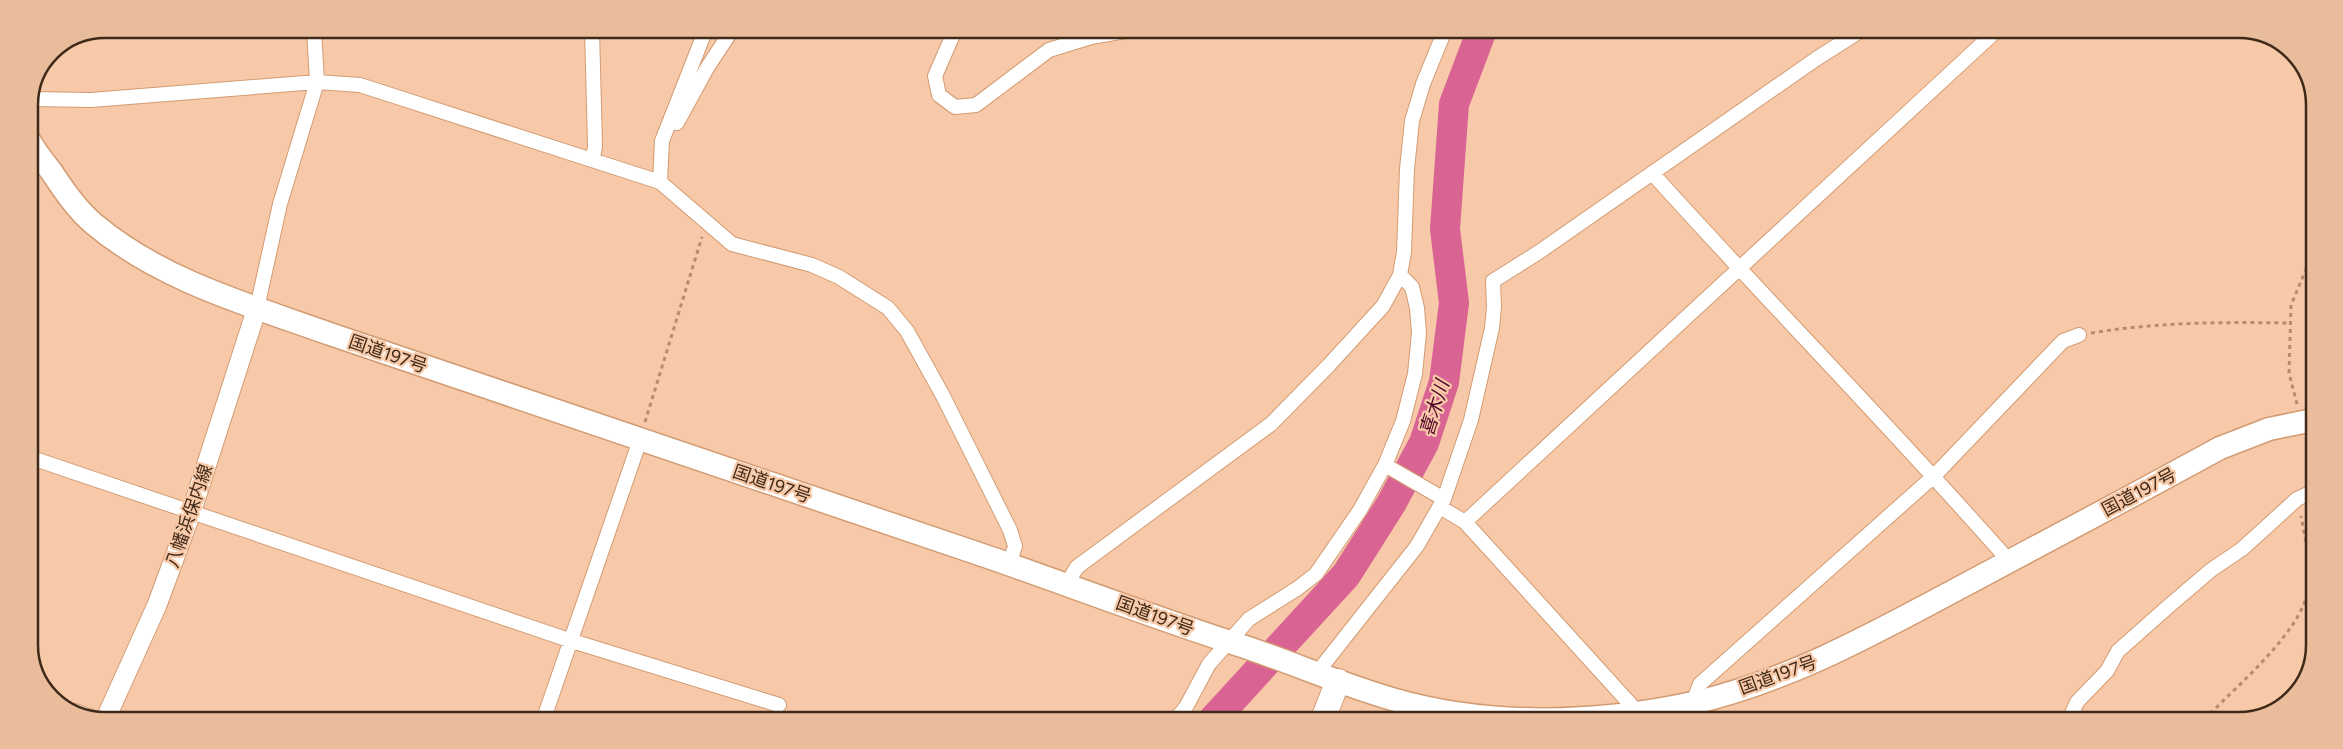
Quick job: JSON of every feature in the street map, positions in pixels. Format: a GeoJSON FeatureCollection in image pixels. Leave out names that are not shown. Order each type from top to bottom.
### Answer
{"type":"FeatureCollection","features":[{"type":"Feature","properties":{"kind":"highway","name":"国道197号"},"geometry":{"type":"LineString","coordinates":[[38,153],[66,193],[93,224],[129,249],[177,276],[257,308],[1009,565],[1319,675],[1394,700],[1429,708],[1461,712]]}},
{"type":"Feature","properties":{"kind":"highway","name":"国道197号"},"geometry":{"type":"LineString","coordinates":[[1657,712],[1751,687],[1804,668],[1872,635],[2220,448],[2268,429],[2306,420]]}},
{"type":"Feature","properties":{"kind":"highway"},"geometry":{"type":"LineString","coordinates":[[1319,675],[1322,712]]}},
{"type":"Feature","properties":{"kind":"main road","name":"八幡浜保内線"},"geometry":{"type":"LineString","coordinates":[[109,712],[157,605],[191,513],[257,308]]}},
{"type":"Feature","properties":{"kind":"street"},"geometry":{"type":"LineString","coordinates":[[257,308],[280,204],[316,82],[314,38]]}},
{"type":"Feature","properties":{"kind":"street"},"geometry":{"type":"LineString","coordinates":[[592,38],[595,146],[593,159]]}},
{"type":"Feature","properties":{"kind":"street"},"geometry":{"type":"LineString","coordinates":[[660,182],[662,141],[703,38]]}},
{"type":"Feature","properties":{"kind":"street"},"geometry":{"type":"LineString","coordinates":[[662,141],[678,121],[707,68],[727,38]]}},
{"type":"Feature","properties":{"kind":"street"},"geometry":{"type":"LineString","coordinates":[[952,38],[935,76],[939,95],[955,107],[976,105],[1048,50],[1085,38]]}},
{"type":"Feature","properties":{"kind":"street"},"geometry":{"type":"LineString","coordinates":[[1066,585],[1077,567],[1271,424],[1383,306],[1400,275],[1404,252],[1407,169],[1412,120],[1423,84],[1442,38]]}},
{"type":"Feature","properties":{"kind":"street"},"geometry":{"type":"LineString","coordinates":[[1319,675],[1417,546],[1440,500],[1471,420],[1492,328],[1494,307],[1493,281],[1540,252],[1850,38]]}},
{"type":"Feature","properties":{"kind":"street"},"geometry":{"type":"LineString","coordinates":[[1465,522],[1988,38]]}},
{"type":"Feature","properties":{"kind":"street"},"geometry":{"type":"LineString","coordinates":[[38,99],[92,100],[316,82],[360,85],[660,182],[706,224],[732,244],[812,265],[840,277],[888,308],[908,331],[1010,530],[1015,546],[1009,565]]}},
{"type":"Feature","properties":{"kind":"street"},"geometry":{"type":"LineString","coordinates":[[1652,173],[1738,268],[1934,476],[2010,562]]}},
{"type":"Feature","properties":{"kind":"street"},"geometry":{"type":"LineString","coordinates":[[1182,712],[1209,664],[1234,644],[1249,618],[1298,588],[1316,574],[1389,467],[1415,374],[1420,332],[1418,308],[1412,287],[1400,275]]}},
{"type":"Feature","properties":{"kind":"street"},"geometry":{"type":"LineString","coordinates":[[1693,703],[1700,684],[1934,476],[2063,341],[2078,335]]}},
{"type":"Feature","properties":{"kind":"street"},"geometry":{"type":"LineString","coordinates":[[546,712],[569,640],[640,440]]}},
{"type":"Feature","properties":{"kind":"street"},"geometry":{"type":"LineString","coordinates":[[38,460],[569,640],[779,705]]}},
{"type":"Feature","properties":{"kind":"street"},"geometry":{"type":"LineString","coordinates":[[1389,467],[1440,500],[1465,522],[1637,712]]}},
{"type":"Feature","properties":{"kind":"street"},"geometry":{"type":"LineString","coordinates":[[2073,712],[2078,702],[2107,671],[2118,651],[2170,604],[2211,570],[2242,549],[2297,499],[2306,495]]}},
{"type":"Feature","properties":{"kind":"path"},"geometry":{"type":"LineString","coordinates":[[640,440],[706,224]]}},
{"type":"Feature","properties":{"kind":"path"},"geometry":{"type":"LineString","coordinates":[[2305,272],[2291,306],[2289,373],[2306,416]]}},
{"type":"Feature","properties":{"kind":"path"},"geometry":{"type":"LineString","coordinates":[[2078,335],[2127,327],[2206,321],[2290,323]]}},
{"type":"Feature","properties":{"kind":"path"},"geometry":{"type":"LineString","coordinates":[[2297,499],[2306,537]]}},
{"type":"Feature","properties":{"kind":"path"},"geometry":{"type":"LineString","coordinates":[[2212,712],[2291,629],[2306,596]]}},
{"type":"Feature","properties":{"kind":"waterway","name":"喜木川"},"geometry":{"type":"LineString","coordinates":[[1220,712],[1346,575],[1391,504],[1424,443],[1444,382],[1454,303],[1445,229],[1454,104],[1479,38]]}}]}
